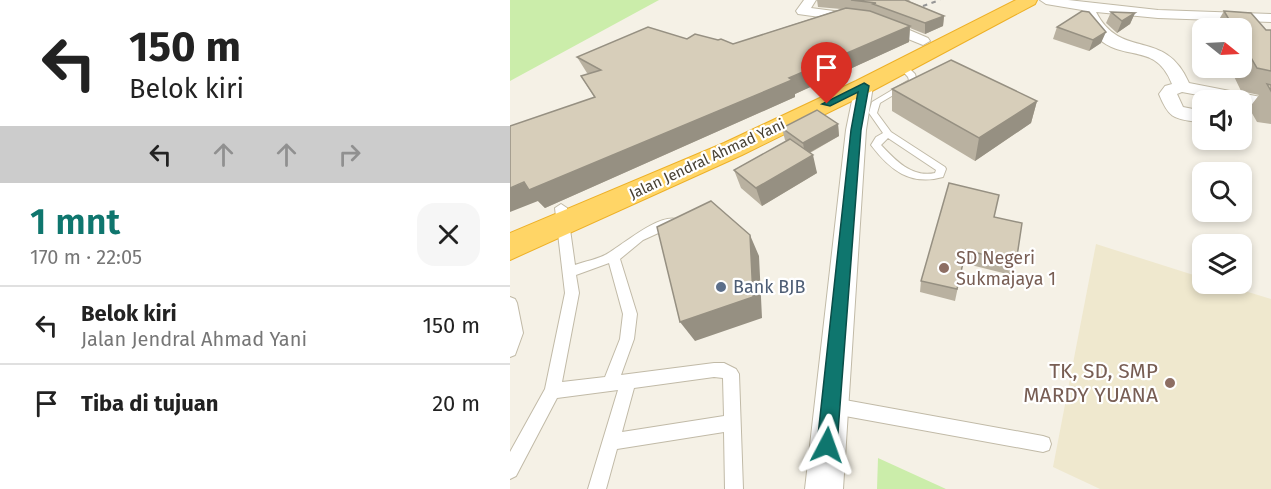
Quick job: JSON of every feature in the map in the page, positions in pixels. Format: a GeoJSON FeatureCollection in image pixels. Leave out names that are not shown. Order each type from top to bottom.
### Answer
{"type":"FeatureCollection","features":[{"type":"Feature","properties":{"kind":"highway","name":"Jalan Jendral Ahmad Yani"},"geometry":{"type":"LineString","coordinates":[[510,247],[563,216],[696,149],[1005,0]]}},
{"type":"Feature","properties":{"kind":"highway","name":"Jalan Jendral Ahmad Yani"},"geometry":{"type":"LineString","coordinates":[[510,230],[563,216],[733,149],[864,86],[1029,0]]}},
{"type":"Feature","properties":{"kind":"street"},"geometry":{"type":"LineString","coordinates":[[810,0],[803,11],[874,20],[923,41]]}},
{"type":"Feature","properties":{"kind":"street"},"geometry":{"type":"LineString","coordinates":[[1046,0],[1088,9],[1155,15],[1248,21],[1271,18]]}},
{"type":"Feature","properties":{"kind":"street"},"geometry":{"type":"LineString","coordinates":[[1088,9],[1104,37],[1112,43],[1153,53],[1163,59],[1172,66],[1182,87]]}},
{"type":"Feature","properties":{"kind":"street"},"geometry":{"type":"LineString","coordinates":[[824,489],[856,130],[864,86]]}},
{"type":"Feature","properties":{"kind":"street"},"geometry":{"type":"LineString","coordinates":[[1192,114],[1174,110],[1168,94],[1171,90],[1182,87],[1271,104]]}},
{"type":"Feature","properties":{"kind":"lane"},"geometry":{"type":"LineString","coordinates":[[888,134],[879,139],[876,145],[889,160],[912,176],[922,178],[939,176],[941,170],[888,134],[873,113],[876,102],[913,81],[912,76],[902,66]]}},
{"type":"Feature","properties":{"kind":"lane"},"geometry":{"type":"LineString","coordinates":[[510,470],[552,391],[572,293],[563,216]]}},
{"type":"Feature","properties":{"kind":"lane"},"geometry":{"type":"LineString","coordinates":[[569,272],[613,257],[651,230],[689,216]]}},
{"type":"Feature","properties":{"kind":"lane"},"geometry":{"type":"LineString","coordinates":[[610,383],[627,339],[630,314],[613,257]]}},
{"type":"Feature","properties":{"kind":"lane"},"geometry":{"type":"LineString","coordinates":[[510,303],[516,333],[510,350]]}},
{"type":"Feature","properties":{"kind":"lane"},"geometry":{"type":"LineString","coordinates":[[552,391],[724,370],[731,374],[734,489]]}},
{"type":"Feature","properties":{"kind":"lane"},"geometry":{"type":"LineString","coordinates":[[597,489],[628,381]]}},
{"type":"Feature","properties":{"kind":"lane"},"geometry":{"type":"LineString","coordinates":[[830,405],[1043,444]]}},
{"type":"Feature","properties":{"kind":"lane"},"geometry":{"type":"LineString","coordinates":[[610,442],[732,423]]}},
{"type":"Feature","properties":{"kind":"shaded area","name":"TK, SD, SMP MARDY YUANA"},"geometry":{"type":"Polygon","coordinates":[[[1096,244],[1192,275],[1192,294],[1252,293],[1271,299],[1271,489],[1100,489],[1053,467],[1096,244]]]}},
{"type":"Feature","properties":{"kind":"green space"},"geometry":{"type":"Polygon","coordinates":[[[510,0],[659,0],[510,81],[510,0]]]}},
{"type":"Feature","properties":{"kind":"green space"},"geometry":{"type":"Polygon","coordinates":[[[878,458],[946,489],[877,489],[878,458]]]}},
{"type":"Feature","properties":{"kind":"building"},"geometry":{"type":"Polygon","coordinates":[[[851,0],[905,0],[944,16],[925,23],[873,4],[876,3],[851,0]]]}},
{"type":"Feature","properties":{"kind":"building"},"geometry":{"type":"Polygon","coordinates":[[[846,8],[870,11],[910,26],[789,78],[792,80],[529,190],[524,182],[510,188],[510,126],[595,97],[581,76],[601,70],[577,57],[648,27],[687,39],[695,34],[733,44],[846,8]]]}},
{"type":"Feature","properties":{"kind":"building"},"geometry":{"type":"Polygon","coordinates":[[[1082,11],[1089,12],[1106,32],[1093,40],[1057,27],[1082,11]]]}},
{"type":"Feature","properties":{"kind":"building"},"geometry":{"type":"Polygon","coordinates":[[[1224,11],[1251,13],[1266,30],[1271,30],[1271,71],[1257,68],[1252,59],[1252,18],[1228,18],[1224,11]]]}},
{"type":"Feature","properties":{"kind":"building"},"geometry":{"type":"Polygon","coordinates":[[[1111,12],[1135,13],[1122,21],[1111,12]]]}},
{"type":"Feature","properties":{"kind":"building"},"geometry":{"type":"Polygon","coordinates":[[[951,60],[1037,101],[979,138],[892,89],[951,60]]]}},
{"type":"Feature","properties":{"kind":"building"},"geometry":{"type":"Polygon","coordinates":[[[817,110],[838,124],[803,143],[782,128],[817,110]]]}},
{"type":"Feature","properties":{"kind":"building"},"geometry":{"type":"Polygon","coordinates":[[[790,139],[813,155],[756,188],[734,170],[790,139]]]}},
{"type":"Feature","properties":{"kind":"building"},"geometry":{"type":"Polygon","coordinates":[[[949,183],[999,195],[994,217],[1022,223],[1016,263],[966,250],[957,289],[921,281],[949,183]]]}},
{"type":"Feature","properties":{"kind":"building","name":"Bank BJB"},"geometry":{"type":"Polygon","coordinates":[[[711,201],[750,235],[753,297],[680,322],[657,227],[711,201]]]}},
{"type":"Feature","properties":{"kind":"railway"},"geometry":{"type":"LineString","coordinates":[[906,12],[940,0]]}},
{"type":"Feature","properties":{"kind":"place","name":"SD Negeri Sukmajaya 1"},"geometry":{"type":"Point","coordinates":[944,268]}},
{"type":"Feature","properties":{"kind":"place","name":"Bank BJB"},"geometry":{"type":"Point","coordinates":[721,287]}},
{"type":"Feature","properties":{"kind":"place","name":"TK, SD, SMP MARDY YUANA"},"geometry":{"type":"Point","coordinates":[1170,383]}},
{"type":"Feature","properties":{"kind":"route"},"geometry":{"type":"LineString","coordinates":[[827,104],[864,86],[856,130],[827,445]]}}]}
